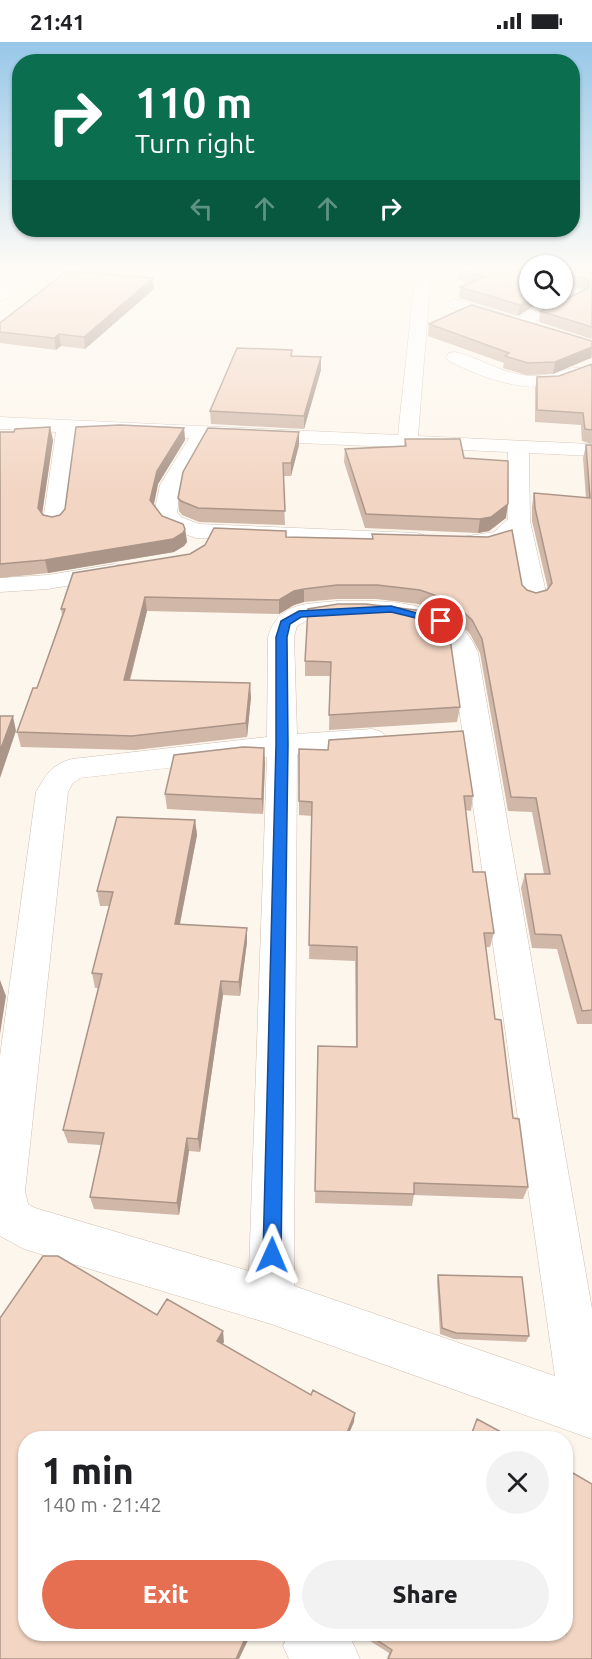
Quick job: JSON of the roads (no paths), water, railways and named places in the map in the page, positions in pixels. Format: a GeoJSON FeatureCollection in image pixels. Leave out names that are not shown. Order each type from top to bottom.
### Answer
{"type":"FeatureCollection","features":[{"type":"Feature","properties":{"kind":"street"},"geometry":{"type":"LineString","coordinates":[[407,442],[417,340]]}},
{"type":"Feature","properties":{"kind":"street"},"geometry":{"type":"LineString","coordinates":[[571,340],[592,347]]}},
{"type":"Feature","properties":{"kind":"street"},"geometry":{"type":"LineString","coordinates":[[454,357],[477,369],[520,382],[565,379],[592,365]]}},
{"type":"Feature","properties":{"kind":"street"},"geometry":{"type":"LineString","coordinates":[[0,423],[592,450]]}},
{"type":"Feature","properties":{"kind":"street"},"geometry":{"type":"LineString","coordinates":[[54,521],[67,426]]}},
{"type":"Feature","properties":{"kind":"street"},"geometry":{"type":"LineString","coordinates":[[202,432],[171,485],[165,513],[196,541],[484,542],[501,538],[519,521]]}},
{"type":"Feature","properties":{"kind":"street"},"geometry":{"type":"LineString","coordinates":[[518,447],[519,521],[534,597]]}},
{"type":"Feature","properties":{"kind":"street"},"geometry":{"type":"LineString","coordinates":[[0,585],[48,582],[138,567]]}},
{"type":"Feature","properties":{"kind":"street"},"geometry":{"type":"LineString","coordinates":[[271,1301],[282,745],[281,637],[285,623],[299,614],[391,609],[441,621],[456,636],[465,653],[465,733],[589,1413],[271,1301],[24,1227],[10,1217],[3,1191],[55,783],[72,769],[282,745],[396,738]]}}]}
